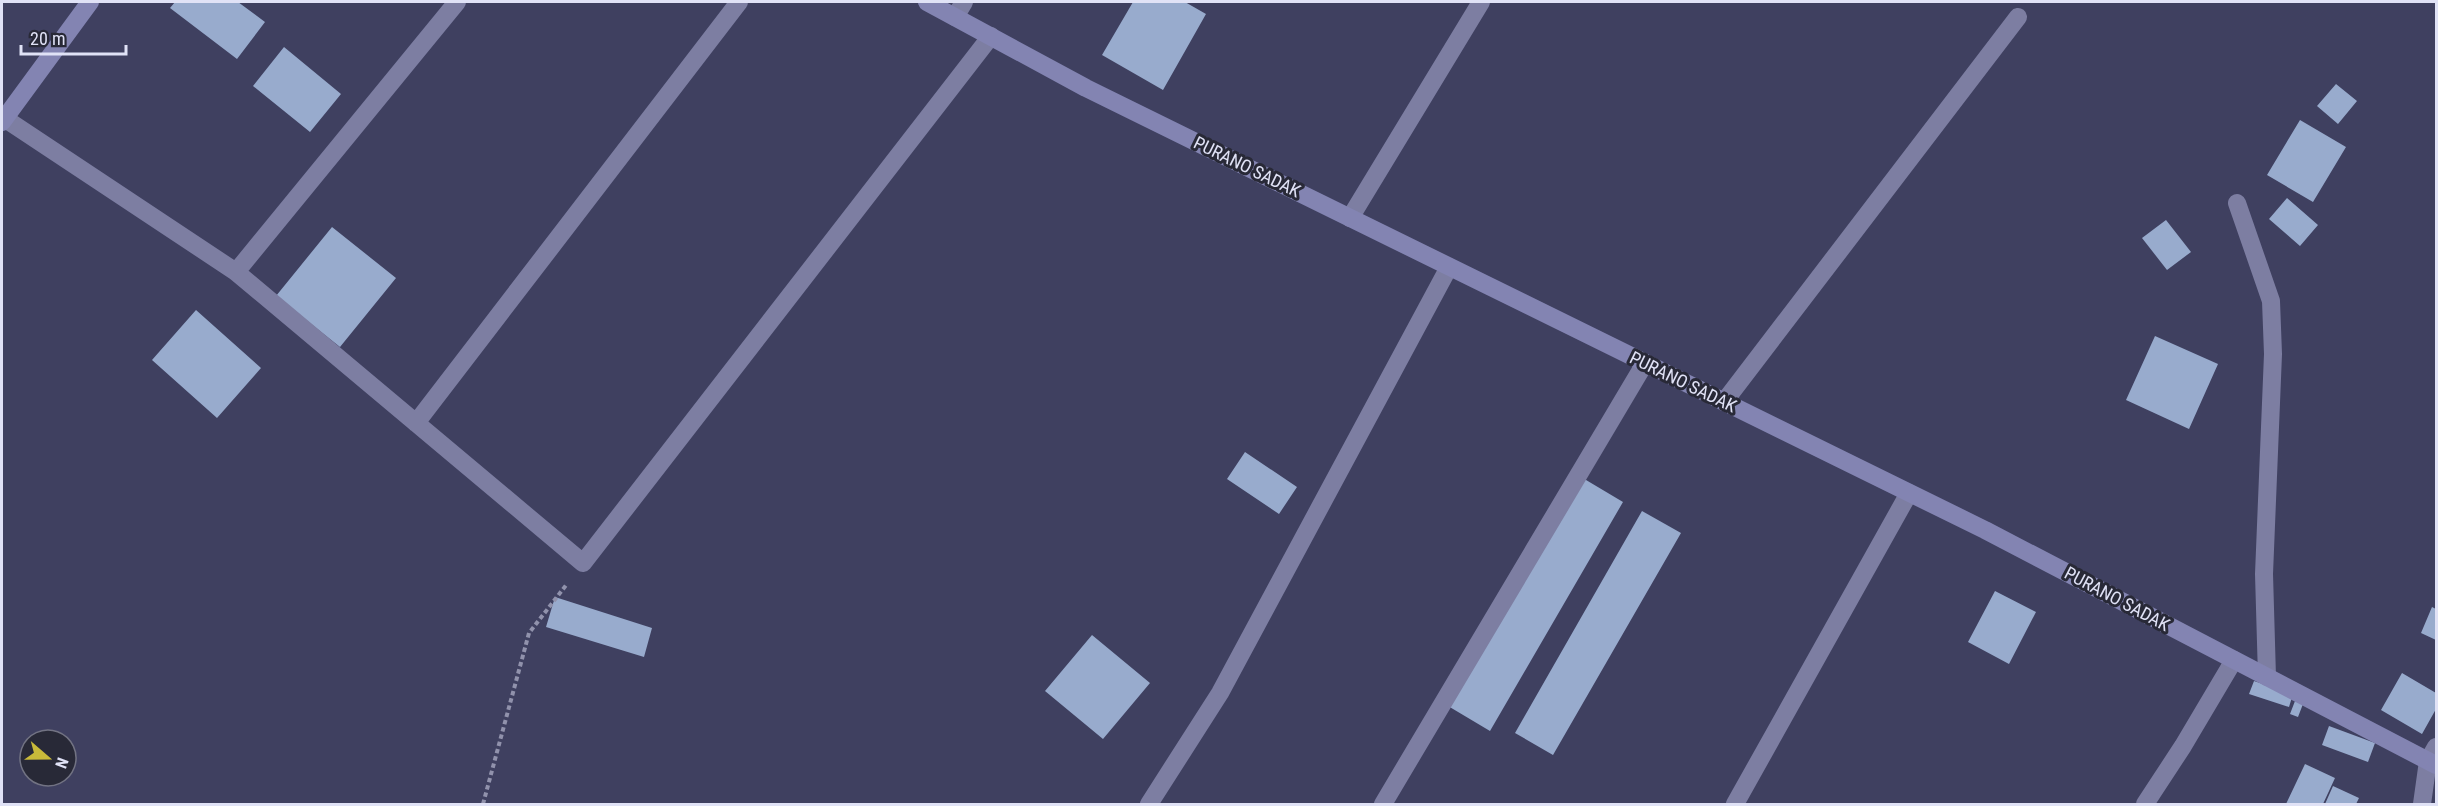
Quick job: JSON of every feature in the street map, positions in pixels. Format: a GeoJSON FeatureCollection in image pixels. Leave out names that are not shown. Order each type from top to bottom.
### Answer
{"type":"FeatureCollection","features":[{"type":"Feature","properties":{"kind":"main road"},"geometry":{"type":"LineString","coordinates":[[3,120],[90,2]]}},
{"type":"Feature","properties":{"kind":"main road","name":"PURANO SADAK"},"geometry":{"type":"LineString","coordinates":[[927,2],[960,9],[991,36],[1086,88],[1909,493],[2267,677],[2434,758]]}},
{"type":"Feature","properties":{"kind":"street"},"geometry":{"type":"LineString","coordinates":[[236,272],[457,2]]}},
{"type":"Feature","properties":{"kind":"street"},"geometry":{"type":"LineString","coordinates":[[416,423],[738,2]]}},
{"type":"Feature","properties":{"kind":"street"},"geometry":{"type":"LineString","coordinates":[[1350,218],[1481,2]]}},
{"type":"Feature","properties":{"kind":"street"},"geometry":{"type":"LineString","coordinates":[[1724,402],[2018,17]]}},
{"type":"Feature","properties":{"kind":"street"},"geometry":{"type":"LineString","coordinates":[[3,120],[236,272],[583,563],[991,36]]}},
{"type":"Feature","properties":{"kind":"street"},"geometry":{"type":"LineString","coordinates":[[2237,203],[2271,301],[2273,354],[2264,574],[2267,677]]}},
{"type":"Feature","properties":{"kind":"street"},"geometry":{"type":"LineString","coordinates":[[1149,804],[1220,693],[1449,267]]}},
{"type":"Feature","properties":{"kind":"street"},"geometry":{"type":"LineString","coordinates":[[1383,804],[1645,363]]}},
{"type":"Feature","properties":{"kind":"street"},"geometry":{"type":"LineString","coordinates":[[1735,804],[1909,493]]}},
{"type":"Feature","properties":{"kind":"street"},"geometry":{"type":"LineString","coordinates":[[2145,804],[2183,746],[2234,660]]}},
{"type":"Feature","properties":{"kind":"street"},"geometry":{"type":"LineString","coordinates":[[2422,804],[2434,758]]}},
{"type":"Feature","properties":{"kind":"path"},"geometry":{"type":"LineString","coordinates":[[483,804],[529,633],[583,563]]}},
{"type":"Feature","properties":{"kind":"building"},"geometry":{"type":"Polygon","coordinates":[[[175,2],[238,2],[265,22],[237,59],[170,8],[175,2]]]}},
{"type":"Feature","properties":{"kind":"building"},"geometry":{"type":"Polygon","coordinates":[[[1133,2],[1185,2],[1206,14],[1163,90],[1102,55],[1133,2]]]}},
{"type":"Feature","properties":{"kind":"building"},"geometry":{"type":"Polygon","coordinates":[[[284,47],[341,94],[310,132],[253,86],[284,47]]]}},
{"type":"Feature","properties":{"kind":"building"},"geometry":{"type":"Polygon","coordinates":[[[2336,84],[2357,101],[2338,124],[2317,106],[2336,84]]]}},
{"type":"Feature","properties":{"kind":"building"},"geometry":{"type":"Polygon","coordinates":[[[2300,120],[2346,147],[2313,202],[2267,175],[2300,120]]]}},
{"type":"Feature","properties":{"kind":"building"},"geometry":{"type":"Polygon","coordinates":[[[2287,198],[2318,225],[2300,246],[2269,219],[2287,198]]]}},
{"type":"Feature","properties":{"kind":"building"},"geometry":{"type":"Polygon","coordinates":[[[2166,220],[2191,252],[2167,270],[2142,238],[2166,220]]]}},
{"type":"Feature","properties":{"kind":"building"},"geometry":{"type":"Polygon","coordinates":[[[332,227],[396,278],[340,347],[276,296],[332,227]]]}},
{"type":"Feature","properties":{"kind":"building"},"geometry":{"type":"Polygon","coordinates":[[[196,310],[261,368],[217,418],[152,360],[196,310]]]}},
{"type":"Feature","properties":{"kind":"building"},"geometry":{"type":"Polygon","coordinates":[[[2155,336],[2218,364],[2189,429],[2126,400],[2155,336]]]}},
{"type":"Feature","properties":{"kind":"building"},"geometry":{"type":"Polygon","coordinates":[[[1245,452],[1297,487],[1279,514],[1227,479],[1245,452]]]}},
{"type":"Feature","properties":{"kind":"building"},"geometry":{"type":"Polygon","coordinates":[[[1581,477],[1623,502],[1490,731],[1448,706],[1581,477]]]}},
{"type":"Feature","properties":{"kind":"building"},"geometry":{"type":"Polygon","coordinates":[[[1642,511],[1681,533],[1553,755],[1515,733],[1642,511]]]}},
{"type":"Feature","properties":{"kind":"building"},"geometry":{"type":"Polygon","coordinates":[[[1995,591],[2036,612],[2009,664],[1968,642],[1995,591]]]}},
{"type":"Feature","properties":{"kind":"building"},"geometry":{"type":"Polygon","coordinates":[[[555,597],[652,628],[644,657],[546,627],[555,597]]]}},
{"type":"Feature","properties":{"kind":"building"},"geometry":{"type":"Polygon","coordinates":[[[2432,607],[2436,609],[2436,640],[2421,633],[2432,607]]]}},
{"type":"Feature","properties":{"kind":"building"},"geometry":{"type":"Polygon","coordinates":[[[1092,635],[1150,683],[1103,739],[1045,691],[1092,635]]]}},
{"type":"Feature","properties":{"kind":"building"},"geometry":{"type":"Polygon","coordinates":[[[2402,673],[2436,693],[2436,709],[2422,734],[2381,710],[2402,673]]]}},
{"type":"Feature","properties":{"kind":"building"},"geometry":{"type":"Polygon","coordinates":[[[2254,681],[2293,694],[2289,707],[2249,694],[2254,681]]]}},
{"type":"Feature","properties":{"kind":"building"},"geometry":{"type":"Polygon","coordinates":[[[2295,701],[2303,704],[2298,717],[2290,714],[2295,701]]]}},
{"type":"Feature","properties":{"kind":"building"},"geometry":{"type":"Polygon","coordinates":[[[2329,726],[2375,743],[2368,762],[2322,745],[2329,726]]]}},
{"type":"Feature","properties":{"kind":"building"},"geometry":{"type":"Polygon","coordinates":[[[2305,764],[2335,778],[2323,804],[2286,804],[2305,764]]]}},
{"type":"Feature","properties":{"kind":"building"},"geometry":{"type":"Polygon","coordinates":[[[2333,786],[2359,798],[2356,804],[2325,804],[2333,786]]]}}]}
